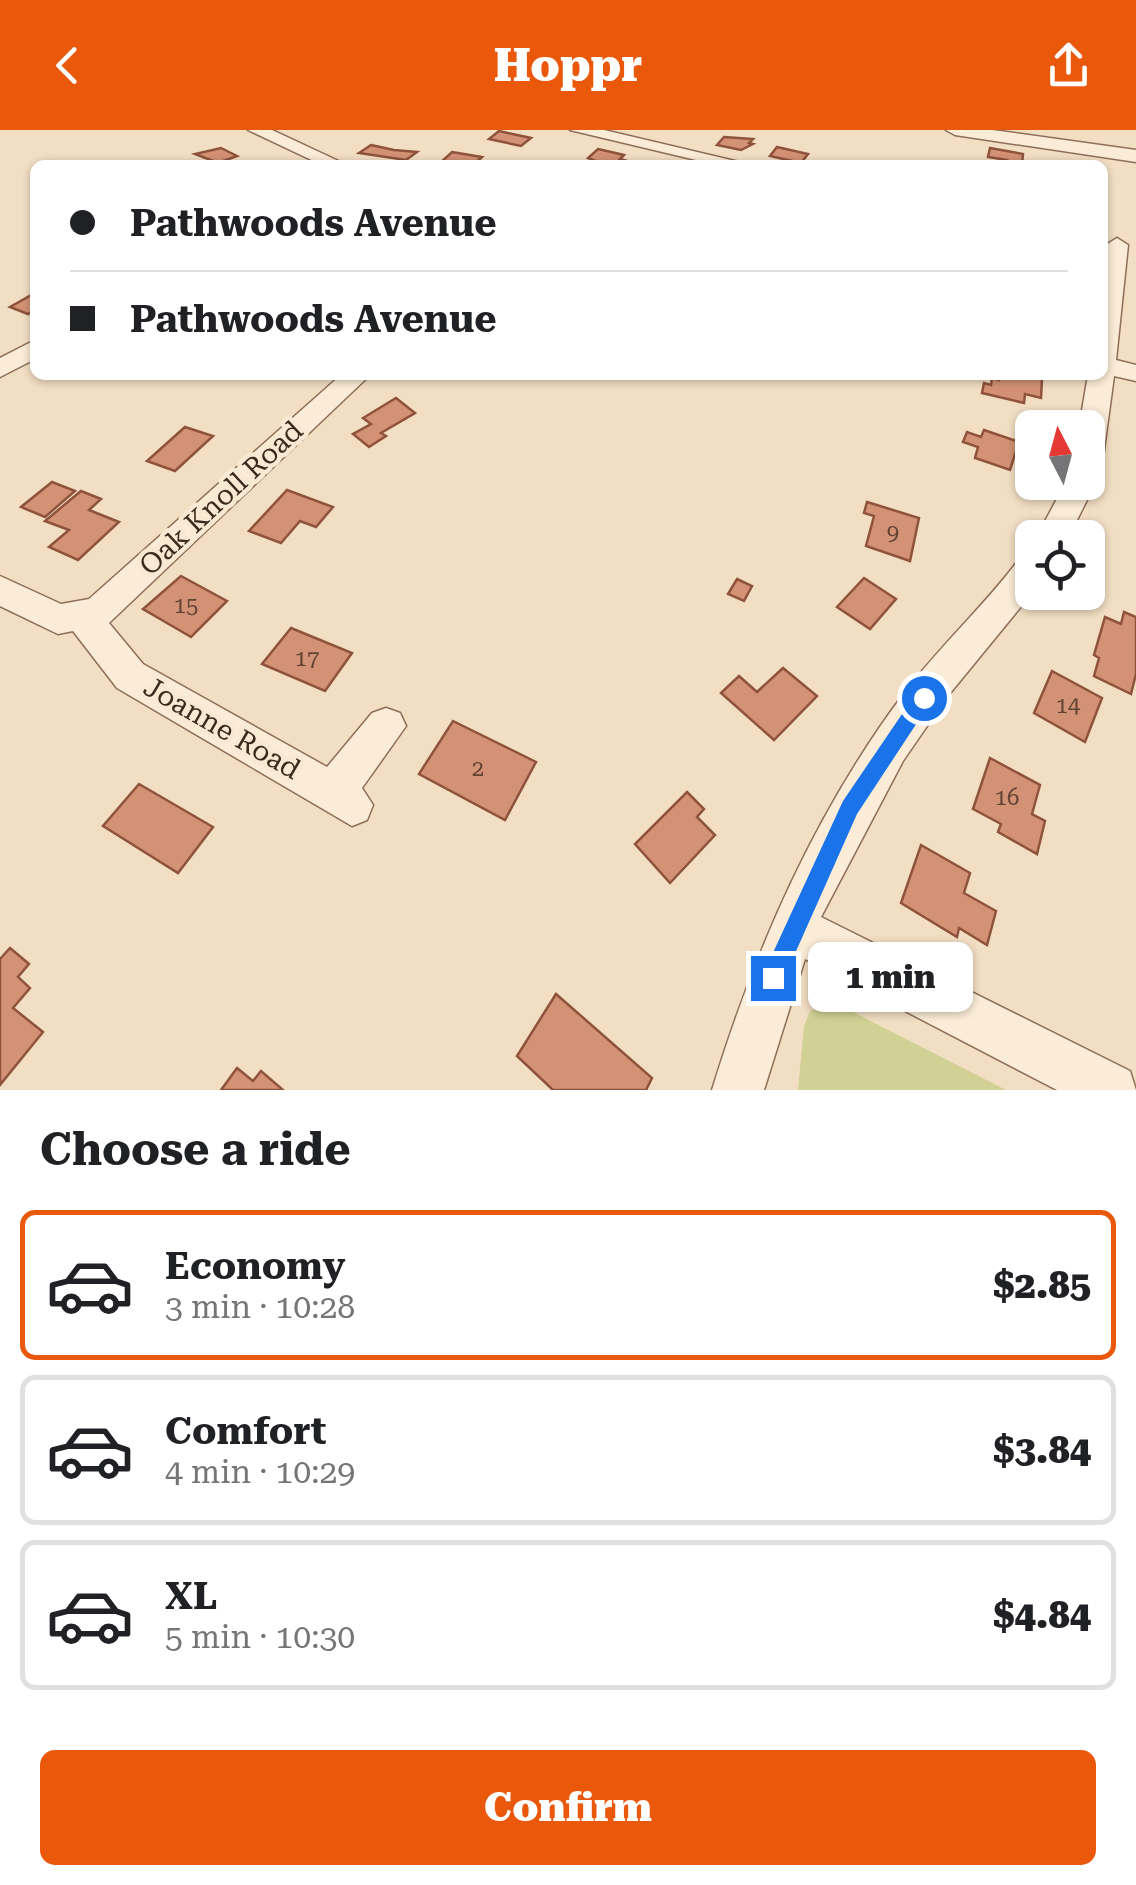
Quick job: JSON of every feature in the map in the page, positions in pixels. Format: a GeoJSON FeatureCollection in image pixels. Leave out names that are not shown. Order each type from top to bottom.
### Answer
{"type":"FeatureCollection","features":[{"type":"Feature","properties":{"kind":"street"},"geometry":{"type":"LineString","coordinates":[[257,130],[326,160]]}},
{"type":"Feature","properties":{"kind":"street"},"geometry":{"type":"LineString","coordinates":[[579,130],[720,160]]}},
{"type":"Feature","properties":{"kind":"street"},"geometry":{"type":"LineString","coordinates":[[955,130],[1136,156]]}},
{"type":"Feature","properties":{"kind":"street"},"geometry":{"type":"LineString","coordinates":[[1108,325],[1118,246]]}},
{"type":"Feature","properties":{"kind":"street"},"geometry":{"type":"LineString","coordinates":[[0,369],[30,351]]}},
{"type":"Feature","properties":{"kind":"street"},"geometry":{"type":"LineString","coordinates":[[1108,366],[1136,374]]}},
{"type":"Feature","properties":{"kind":"street","name":"Oak Knoll Road"},"geometry":{"type":"LineString","coordinates":[[83,618],[98,612],[351,380]]}},
{"type":"Feature","properties":{"kind":"street"},"geometry":{"type":"LineString","coordinates":[[1096,410],[1100,380]]}},
{"type":"Feature","properties":{"kind":"street"},"geometry":{"type":"LineString","coordinates":[[738,1090],[762,1009],[793,928],[850,808],[889,746],[1015,588]]}},
{"type":"Feature","properties":{"kind":"street"},"geometry":{"type":"LineString","coordinates":[[0,590],[58,619],[83,618]]}},
{"type":"Feature","properties":{"kind":"street","name":"Joanne Road"},"geometry":{"type":"LineString","coordinates":[[83,618],[130,676],[342,798],[386,726]]}},
{"type":"Feature","properties":{"kind":"street"},"geometry":{"type":"LineString","coordinates":[[793,928],[1111,1090]]}},
{"type":"Feature","properties":{"kind":"green space"},"geometry":{"type":"Polygon","coordinates":[[[833,1001],[1006,1090],[798,1090],[804,1026],[810,1011],[833,1001]]]}},
{"type":"Feature","properties":{"kind":"building"},"geometry":{"type":"Polygon","coordinates":[[[499,131],[531,138],[521,146],[489,139],[499,131]]]}},
{"type":"Feature","properties":{"kind":"building"},"geometry":{"type":"Polygon","coordinates":[[[724,137],[753,139],[749,143],[753,144],[741,150],[717,145],[724,137]]]}},
{"type":"Feature","properties":{"kind":"building"},"geometry":{"type":"Polygon","coordinates":[[[371,145],[417,152],[406,160],[359,153],[371,145]]]}},
{"type":"Feature","properties":{"kind":"building"},"geometry":{"type":"Polygon","coordinates":[[[777,147],[808,154],[803,160],[770,156],[777,147]]]}},
{"type":"Feature","properties":{"kind":"building"},"geometry":{"type":"Polygon","coordinates":[[[221,148],[237,156],[210,160],[195,154],[221,148]]]}},
{"type":"Feature","properties":{"kind":"building"},"geometry":{"type":"Polygon","coordinates":[[[990,148],[1023,154],[1022,160],[988,157],[990,148]]]}},
{"type":"Feature","properties":{"kind":"building"},"geometry":{"type":"Polygon","coordinates":[[[598,149],[624,155],[620,159],[624,160],[588,158],[598,149]]]}},
{"type":"Feature","properties":{"kind":"building"},"geometry":{"type":"Polygon","coordinates":[[[452,152],[482,157],[479,160],[443,160],[452,152]]]}},
{"type":"Feature","properties":{"kind":"building"},"geometry":{"type":"Polygon","coordinates":[[[30,296],[28,314],[10,307],[30,296]]]}},
{"type":"Feature","properties":{"kind":"building"},"geometry":{"type":"Polygon","coordinates":[[[992,380],[1042,380],[1041,398],[1025,394],[1024,403],[982,393],[984,383],[991,385],[992,380]]]}},
{"type":"Feature","properties":{"kind":"building"},"geometry":{"type":"Polygon","coordinates":[[[396,398],[415,413],[381,433],[386,436],[369,447],[353,434],[371,424],[363,418],[396,398]]]}},
{"type":"Feature","properties":{"kind":"building"},"geometry":{"type":"Polygon","coordinates":[[[185,427],[213,436],[175,471],[147,461],[185,427]]]}},
{"type":"Feature","properties":{"kind":"building"},"geometry":{"type":"Polygon","coordinates":[[[984,430],[1015,441],[1010,470],[975,458],[978,447],[963,442],[967,432],[981,437],[984,430]]]}},
{"type":"Feature","properties":{"kind":"building"},"geometry":{"type":"Polygon","coordinates":[[[52,482],[75,491],[45,517],[21,507],[52,482]]]}},
{"type":"Feature","properties":{"kind":"building"},"geometry":{"type":"Polygon","coordinates":[[[287,490],[333,507],[316,527],[300,521],[281,543],[249,531],[287,490]]]}},
{"type":"Feature","properties":{"kind":"building"},"geometry":{"type":"Polygon","coordinates":[[[81,491],[101,499],[89,510],[119,522],[78,560],[49,547],[69,530],[45,521],[81,491]]]}},
{"type":"Feature","properties":{"kind":"building"},"geometry":{"type":"Polygon","coordinates":[[[867,502],[919,518],[910,561],[866,546],[874,516],[864,513],[867,502]]]}},
{"type":"Feature","properties":{"kind":"building"},"geometry":{"type":"Polygon","coordinates":[[[181,576],[227,601],[191,637],[143,609],[181,576]]]}},
{"type":"Feature","properties":{"kind":"building"},"geometry":{"type":"Polygon","coordinates":[[[864,578],[896,599],[870,629],[837,607],[864,578]]]}},
{"type":"Feature","properties":{"kind":"building"},"geometry":{"type":"Polygon","coordinates":[[[737,579],[752,586],[744,601],[728,594],[737,579]]]}},
{"type":"Feature","properties":{"kind":"building"},"geometry":{"type":"Polygon","coordinates":[[[1124,612],[1136,617],[1136,674],[1131,694],[1094,676],[1099,658],[1094,655],[1105,617],[1121,624],[1124,612]]]}},
{"type":"Feature","properties":{"kind":"building"},"geometry":{"type":"Polygon","coordinates":[[[291,628],[352,653],[325,691],[262,664],[291,628]]]}},
{"type":"Feature","properties":{"kind":"building"},"geometry":{"type":"Polygon","coordinates":[[[783,668],[817,696],[774,740],[721,693],[739,676],[757,692],[783,668]]]}},
{"type":"Feature","properties":{"kind":"building"},"geometry":{"type":"Polygon","coordinates":[[[1052,671],[1102,698],[1085,742],[1034,713],[1052,671]]]}},
{"type":"Feature","properties":{"kind":"building"},"geometry":{"type":"Polygon","coordinates":[[[453,721],[536,762],[505,820],[419,774],[453,721]]]}},
{"type":"Feature","properties":{"kind":"building"},"geometry":{"type":"Polygon","coordinates":[[[990,758],[1040,785],[1032,814],[1045,821],[1037,854],[998,832],[1001,824],[973,809],[990,758]]]}},
{"type":"Feature","properties":{"kind":"building"},"geometry":{"type":"Polygon","coordinates":[[[139,784],[213,827],[178,873],[103,826],[139,784]]]}},
{"type":"Feature","properties":{"kind":"building"},"geometry":{"type":"Polygon","coordinates":[[[687,792],[704,809],[697,817],[715,835],[670,883],[635,844],[687,792]]]}},
{"type":"Feature","properties":{"kind":"building"},"geometry":{"type":"Polygon","coordinates":[[[921,845],[970,873],[964,893],[996,911],[987,945],[959,928],[957,937],[901,903],[921,845]]]}},
{"type":"Feature","properties":{"kind":"building"},"geometry":{"type":"Polygon","coordinates":[[[10,948],[29,964],[18,977],[30,988],[13,1008],[43,1032],[0,1085],[0,959],[10,948]]]}},
{"type":"Feature","properties":{"kind":"building"},"geometry":{"type":"Polygon","coordinates":[[[556,994],[652,1078],[646,1090],[553,1090],[517,1056],[556,994]]]}},
{"type":"Feature","properties":{"kind":"building"},"geometry":{"type":"Polygon","coordinates":[[[237,1068],[253,1081],[261,1071],[283,1090],[221,1090],[237,1068]]]}},
{"type":"Feature","properties":{"kind":"route"},"geometry":{"type":"LineString","coordinates":[[773,978],[850,808],[924,698]]}}]}
